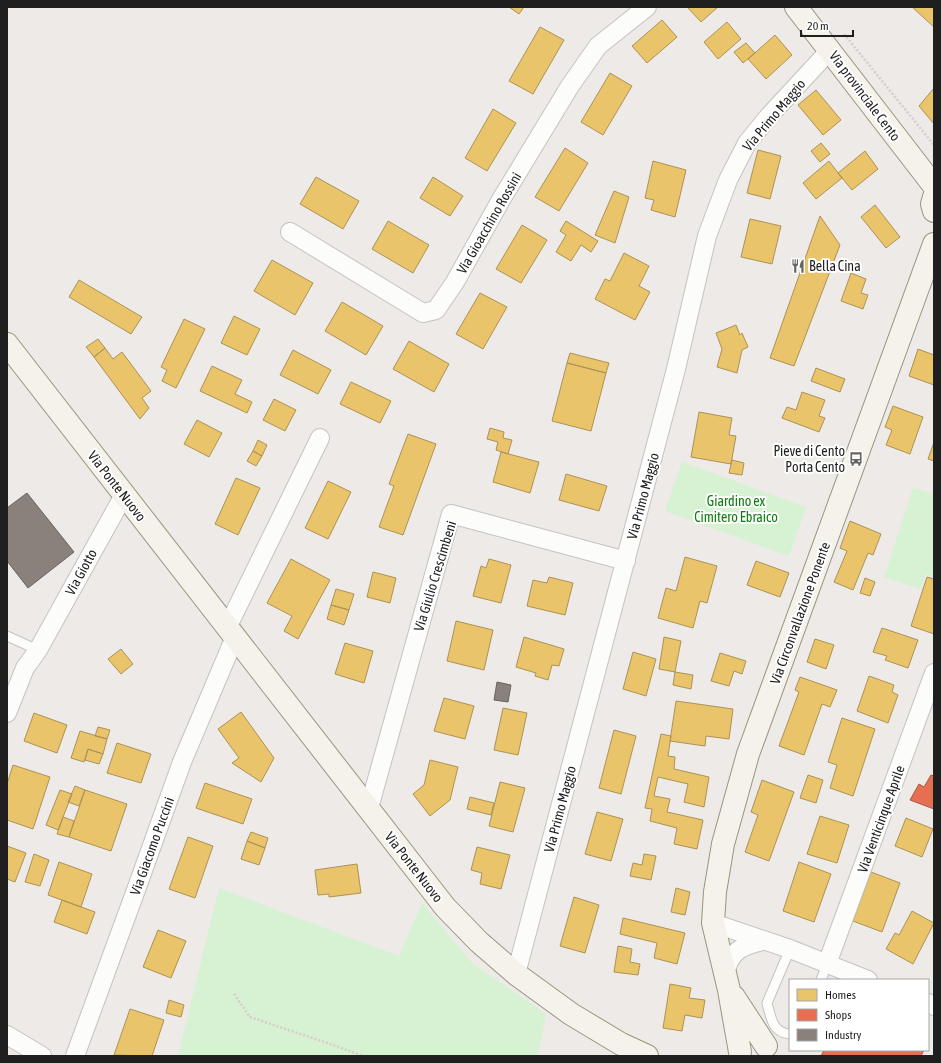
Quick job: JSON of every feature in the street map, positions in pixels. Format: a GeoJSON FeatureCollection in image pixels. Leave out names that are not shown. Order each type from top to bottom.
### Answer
{"type":"FeatureCollection","features":[{"type":"Feature","properties":{"kind":"main road","name":"Via provinciale Cento"},"geometry":{"type":"LineString","coordinates":[[796,7],[934,186]]}},
{"type":"Feature","properties":{"kind":"main road"},"geometry":{"type":"LineString","coordinates":[[934,197],[932,204],[934,211]]}},
{"type":"Feature","properties":{"kind":"main road","name":"Via Circonvallazione Ponente"},"geometry":{"type":"LineString","coordinates":[[738,1054],[727,982],[713,923],[715,892],[723,844],[748,754],[934,244]]}},
{"type":"Feature","properties":{"kind":"main road","name":"Via Ponte Nuovo"},"geometry":{"type":"LineString","coordinates":[[7,344],[446,907],[479,942],[516,974],[620,1050],[647,1056]]}},
{"type":"Feature","properties":{"kind":"main road","name":"Via Circonvallazione Ponente"},"geometry":{"type":"LineString","coordinates":[[727,982],[773,1051]]}},
{"type":"Feature","properties":{"kind":"main road"},"geometry":{"type":"LineString","coordinates":[[738,1054],[752,1046],[773,1051]]}},
{"type":"Feature","properties":{"kind":"street","name":"Via Gioacchino Rossini"},"geometry":{"type":"LineString","coordinates":[[290,232],[423,312],[436,310],[455,282],[502,198],[570,86],[598,46],[647,7]]}},
{"type":"Feature","properties":{"kind":"street","name":"Via Primo Maggio"},"geometry":{"type":"LineString","coordinates":[[516,974],[676,369],[707,236],[728,180],[746,143],[830,50]]}},
{"type":"Feature","properties":{"kind":"street"},"geometry":{"type":"LineString","coordinates":[[231,633],[320,438]]}},
{"type":"Feature","properties":{"kind":"street","name":"Via Giotto"},"geometry":{"type":"LineString","coordinates":[[7,713],[25,668],[38,650],[124,495]]}},
{"type":"Feature","properties":{"kind":"street","name":"Via Giulio Crescimbeni"},"geometry":{"type":"LineString","coordinates":[[369,808],[451,514],[626,561]]}},
{"type":"Feature","properties":{"kind":"street","name":"Via Giacomo Puccini"},"geometry":{"type":"LineString","coordinates":[[74,1056],[231,633]]}},
{"type":"Feature","properties":{"kind":"street","name":"Via Venticinque Aprile"},"geometry":{"type":"LineString","coordinates":[[824,972],[934,673]]}},
{"type":"Feature","properties":{"kind":"street"},"geometry":{"type":"LineString","coordinates":[[713,923],[790,950],[824,972],[862,979]]}},
{"type":"Feature","properties":{"kind":"street"},"geometry":{"type":"LineString","coordinates":[[727,982],[730,960],[739,948],[748,944],[762,941]]}},
{"type":"Feature","properties":{"kind":"street"},"geometry":{"type":"LineString","coordinates":[[7,1035],[42,1056]]}},
{"type":"Feature","properties":{"kind":"lane"},"geometry":{"type":"LineString","coordinates":[[7,636],[38,650]]}},
{"type":"Feature","properties":{"kind":"lane"},"geometry":{"type":"LineString","coordinates":[[789,1034],[780,1031],[775,1027],[767,1003],[790,950]]}},
{"type":"Feature","properties":{"kind":"path"},"geometry":{"type":"LineString","coordinates":[[841,31],[934,145]]}},
{"type":"Feature","properties":{"kind":"path"},"geometry":{"type":"LineString","coordinates":[[234,994],[250,1017],[363,1056]]}},
{"type":"Feature","properties":{"kind":"green space","name":"Giardino ex Cimitero Ebraico"},"geometry":{"type":"Polygon","coordinates":[[[682,462],[806,507],[789,556],[665,511],[682,462]]]}},
{"type":"Feature","properties":{"kind":"green space"},"geometry":{"type":"Polygon","coordinates":[[[913,488],[934,494],[934,577],[926,574],[921,589],[884,577],[913,488]]]}},
{"type":"Feature","properties":{"kind":"green space"},"geometry":{"type":"Polygon","coordinates":[[[219,888],[399,956],[422,903],[473,964],[546,1014],[538,1056],[178,1056],[219,888]]]}},
{"type":"Feature","properties":{"kind":"building: Homes"},"geometry":{"type":"Polygon","coordinates":[[[509,7],[524,7],[519,14],[509,7]]]}},
{"type":"Feature","properties":{"kind":"building: Homes"},"geometry":{"type":"Polygon","coordinates":[[[687,7],[718,7],[701,22],[687,7]]]}},
{"type":"Feature","properties":{"kind":"building: Homes"},"geometry":{"type":"Polygon","coordinates":[[[912,7],[934,7],[934,27],[912,7]]]}},
{"type":"Feature","properties":{"kind":"building: Homes"},"geometry":{"type":"Polygon","coordinates":[[[662,20],[677,37],[647,63],[632,46],[662,20]]]}},
{"type":"Feature","properties":{"kind":"building: Homes"},"geometry":{"type":"Polygon","coordinates":[[[727,22],[741,39],[718,59],[704,42],[727,22]]]}},
{"type":"Feature","properties":{"kind":"building: Homes"},"geometry":{"type":"Polygon","coordinates":[[[540,27],[564,40],[533,94],[509,81],[540,27]]]}},
{"type":"Feature","properties":{"kind":"building: Homes"},"geometry":{"type":"Polygon","coordinates":[[[775,35],[792,55],[766,79],[748,59],[775,35]]]}},
{"type":"Feature","properties":{"kind":"building: Homes"},"geometry":{"type":"Polygon","coordinates":[[[746,43],[755,53],[743,63],[734,52],[746,43]]]}},
{"type":"Feature","properties":{"kind":"building: Homes"},"geometry":{"type":"Polygon","coordinates":[[[610,73],[632,86],[603,135],[581,122],[610,73]]]}},
{"type":"Feature","properties":{"kind":"building: Homes"},"geometry":{"type":"Polygon","coordinates":[[[934,88],[934,124],[919,106],[934,88]]]}},
{"type":"Feature","properties":{"kind":"building: Homes"},"geometry":{"type":"Polygon","coordinates":[[[816,90],[841,120],[823,135],[798,105],[816,90]]]}},
{"type":"Feature","properties":{"kind":"building: Homes"},"geometry":{"type":"Polygon","coordinates":[[[493,109],[516,123],[487,171],[465,158],[493,109]]]}},
{"type":"Feature","properties":{"kind":"building: Homes"},"geometry":{"type":"Polygon","coordinates":[[[821,143],[830,154],[820,162],[811,151],[821,143]]]}},
{"type":"Feature","properties":{"kind":"building: Homes"},"geometry":{"type":"Polygon","coordinates":[[[565,148],[588,163],[559,211],[535,197],[565,148]]]}},
{"type":"Feature","properties":{"kind":"building: Homes"},"geometry":{"type":"Polygon","coordinates":[[[758,150],[781,156],[770,199],[747,193],[758,150]]]}},
{"type":"Feature","properties":{"kind":"building: Homes"},"geometry":{"type":"Polygon","coordinates":[[[865,151],[878,169],[852,190],[838,173],[865,151]]]}},
{"type":"Feature","properties":{"kind":"building: Homes"},"geometry":{"type":"Polygon","coordinates":[[[653,161],[686,170],[675,217],[651,210],[654,200],[645,198],[653,161]]]}},
{"type":"Feature","properties":{"kind":"building: Homes"},"geometry":{"type":"Polygon","coordinates":[[[829,161],[842,178],[816,199],[803,183],[829,161]]]}},
{"type":"Feature","properties":{"kind":"building: Homes"},"geometry":{"type":"Polygon","coordinates":[[[316,177],[359,201],[343,229],[300,204],[316,177]]]}},
{"type":"Feature","properties":{"kind":"building: Homes"},"geometry":{"type":"Polygon","coordinates":[[[433,177],[463,196],[450,216],[420,198],[433,177]]]}},
{"type":"Feature","properties":{"kind":"building: Homes"},"geometry":{"type":"Polygon","coordinates":[[[614,191],[629,197],[615,243],[595,235],[614,191]]]}},
{"type":"Feature","properties":{"kind":"building: Homes"},"geometry":{"type":"Polygon","coordinates":[[[875,205],[900,237],[886,248],[861,217],[875,205]]]}},
{"type":"Feature","properties":{"kind":"building: Homes"},"geometry":{"type":"Polygon","coordinates":[[[820,216],[840,245],[794,366],[770,358],[820,216]]]}},
{"type":"Feature","properties":{"kind":"building: Homes"},"geometry":{"type":"Polygon","coordinates":[[[750,219],[781,226],[772,264],[741,257],[750,219]]]}},
{"type":"Feature","properties":{"kind":"building: Homes"},"geometry":{"type":"Polygon","coordinates":[[[388,221],[429,245],[413,273],[372,249],[388,221]]]}},
{"type":"Feature","properties":{"kind":"building: Homes"},"geometry":{"type":"Polygon","coordinates":[[[566,221],[598,241],[591,252],[581,245],[571,261],[556,252],[566,235],[560,231],[566,221]]]}},
{"type":"Feature","properties":{"kind":"building: Homes"},"geometry":{"type":"Polygon","coordinates":[[[522,225],[547,240],[521,283],[496,269],[522,225]]]}},
{"type":"Feature","properties":{"kind":"building: Homes"},"geometry":{"type":"Polygon","coordinates":[[[624,253],[649,266],[639,286],[650,292],[635,320],[595,299],[605,279],[610,281],[624,253]]]}},
{"type":"Feature","properties":{"kind":"building: Homes"},"geometry":{"type":"Polygon","coordinates":[[[272,260],[313,283],[295,315],[254,291],[272,260]]]}},
{"type":"Feature","properties":{"kind":"building: Homes"},"geometry":{"type":"Polygon","coordinates":[[[851,273],[866,279],[861,293],[868,295],[863,309],[841,301],[851,273]]]}},
{"type":"Feature","properties":{"kind":"building: Homes"},"geometry":{"type":"Polygon","coordinates":[[[79,280],[142,317],[131,334],[69,297],[79,280]]]}},
{"type":"Feature","properties":{"kind":"building: Homes"},"geometry":{"type":"Polygon","coordinates":[[[480,293],[507,307],[483,349],[456,334],[480,293]]]}},
{"type":"Feature","properties":{"kind":"building: Homes"},"geometry":{"type":"Polygon","coordinates":[[[342,302],[383,326],[366,355],[325,331],[342,302]]]}},
{"type":"Feature","properties":{"kind":"building: Homes"},"geometry":{"type":"Polygon","coordinates":[[[234,316],[260,329],[247,355],[221,343],[234,316]]]}},
{"type":"Feature","properties":{"kind":"building: Homes"},"geometry":{"type":"Polygon","coordinates":[[[184,319],[205,329],[176,388],[162,381],[167,370],[161,367],[184,319]]]}},
{"type":"Feature","properties":{"kind":"building: Homes"},"geometry":{"type":"Polygon","coordinates":[[[736,325],[740,335],[742,333],[748,347],[742,350],[737,373],[717,367],[722,349],[716,333],[736,325]]]}},
{"type":"Feature","properties":{"kind":"building: Homes"},"geometry":{"type":"Polygon","coordinates":[[[98,339],[105,348],[94,357],[86,347],[98,339]]]}},
{"type":"Feature","properties":{"kind":"building: Homes"},"geometry":{"type":"Polygon","coordinates":[[[409,341],[449,364],[434,392],[393,369],[409,341]]]}},
{"type":"Feature","properties":{"kind":"building: Homes"},"geometry":{"type":"Polygon","coordinates":[[[105,348],[113,359],[122,352],[151,391],[142,398],[149,408],[140,419],[94,357],[105,348]]]}},
{"type":"Feature","properties":{"kind":"building: Homes"},"geometry":{"type":"Polygon","coordinates":[[[918,349],[934,355],[934,385],[909,376],[918,349]]]}},
{"type":"Feature","properties":{"kind":"building: Homes"},"geometry":{"type":"Polygon","coordinates":[[[293,350],[331,370],[318,394],[280,375],[293,350]]]}},
{"type":"Feature","properties":{"kind":"building: Homes"},"geometry":{"type":"Polygon","coordinates":[[[570,353],[609,363],[606,373],[567,363],[570,353]]]}},
{"type":"Feature","properties":{"kind":"building: Homes"},"geometry":{"type":"Polygon","coordinates":[[[567,363],[606,373],[591,431],[552,421],[567,363]]]}},
{"type":"Feature","properties":{"kind":"building: Homes"},"geometry":{"type":"Polygon","coordinates":[[[212,366],[242,380],[235,394],[252,402],[247,413],[200,391],[212,366]]]}},
{"type":"Feature","properties":{"kind":"building: Homes"},"geometry":{"type":"Polygon","coordinates":[[[816,368],[845,379],[840,392],[811,381],[816,368]]]}},
{"type":"Feature","properties":{"kind":"building: Homes"},"geometry":{"type":"Polygon","coordinates":[[[351,382],[391,401],[380,423],[340,404],[351,382]]]}},
{"type":"Feature","properties":{"kind":"building: Homes"},"geometry":{"type":"Polygon","coordinates":[[[802,392],[825,400],[819,416],[825,418],[819,432],[782,418],[787,407],[796,410],[802,392]]]}},
{"type":"Feature","properties":{"kind":"building: Homes"},"geometry":{"type":"Polygon","coordinates":[[[274,399],[296,410],[285,431],[263,420],[274,399]]]}},
{"type":"Feature","properties":{"kind":"building: Homes"},"geometry":{"type":"Polygon","coordinates":[[[893,406],[923,417],[910,454],[886,445],[892,430],[885,427],[893,406]]]}},
{"type":"Feature","properties":{"kind":"building: Homes"},"geometry":{"type":"Polygon","coordinates":[[[699,412],[732,418],[729,435],[736,436],[731,464],[691,457],[699,412]]]}},
{"type":"Feature","properties":{"kind":"building: Homes"},"geometry":{"type":"Polygon","coordinates":[[[197,420],[222,433],[209,457],[184,444],[197,420]]]}},
{"type":"Feature","properties":{"kind":"building: Homes"},"geometry":{"type":"Polygon","coordinates":[[[490,428],[504,432],[503,438],[512,440],[508,454],[496,450],[498,442],[487,439],[490,428]]]}},
{"type":"Feature","properties":{"kind":"building: Homes"},"geometry":{"type":"Polygon","coordinates":[[[408,434],[436,444],[403,535],[379,527],[394,486],[389,484],[408,434]]]}},
{"type":"Feature","properties":{"kind":"building: Homes"},"geometry":{"type":"Polygon","coordinates":[[[258,440],[267,445],[262,456],[253,451],[258,440]]]}},
{"type":"Feature","properties":{"kind":"building: Homes"},"geometry":{"type":"Polygon","coordinates":[[[934,442],[934,461],[928,459],[934,442]]]}},
{"type":"Feature","properties":{"kind":"building: Homes"},"geometry":{"type":"Polygon","coordinates":[[[253,451],[262,456],[256,466],[247,461],[253,451]]]}},
{"type":"Feature","properties":{"kind":"building: Homes"},"geometry":{"type":"Polygon","coordinates":[[[501,452],[539,462],[530,493],[493,482],[501,452]]]}},
{"type":"Feature","properties":{"kind":"building: Homes"},"geometry":{"type":"Polygon","coordinates":[[[732,460],[744,463],[742,475],[729,473],[732,460]]]}},
{"type":"Feature","properties":{"kind":"building: Homes"},"geometry":{"type":"Polygon","coordinates":[[[566,474],[607,486],[599,511],[559,500],[566,474]]]}},
{"type":"Feature","properties":{"kind":"building: Homes"},"geometry":{"type":"Polygon","coordinates":[[[236,478],[260,488],[238,535],[215,524],[236,478]]]}},
{"type":"Feature","properties":{"kind":"building: Homes"},"geometry":{"type":"Polygon","coordinates":[[[328,481],[351,492],[328,539],[305,528],[328,481]]]}},
{"type":"Feature","properties":{"kind":"building: Homes"},"geometry":{"type":"Polygon","coordinates":[[[850,521],[881,534],[873,555],[868,553],[853,590],[834,582],[847,551],[840,548],[850,521]]]}},
{"type":"Feature","properties":{"kind":"building: Homes"},"geometry":{"type":"Polygon","coordinates":[[[685,557],[717,566],[707,603],[700,601],[693,628],[658,618],[666,588],[676,591],[685,557]]]}},
{"type":"Feature","properties":{"kind":"building: Homes"},"geometry":{"type":"Polygon","coordinates":[[[291,559],[330,580],[298,639],[284,631],[292,616],[267,603],[291,559]]]}},
{"type":"Feature","properties":{"kind":"building: Homes"},"geometry":{"type":"Polygon","coordinates":[[[489,559],[511,565],[501,603],[473,596],[481,566],[486,568],[489,559]]]}},
{"type":"Feature","properties":{"kind":"building: Homes"},"geometry":{"type":"Polygon","coordinates":[[[756,561],[789,573],[780,597],[747,585],[756,561]]]}},
{"type":"Feature","properties":{"kind":"building: Homes"},"geometry":{"type":"Polygon","coordinates":[[[373,572],[396,578],[390,603],[367,597],[373,572]]]}},
{"type":"Feature","properties":{"kind":"building: Homes"},"geometry":{"type":"Polygon","coordinates":[[[549,577],[573,583],[565,615],[527,606],[533,580],[547,583],[549,577]]]}},
{"type":"Feature","properties":{"kind":"building: Homes"},"geometry":{"type":"Polygon","coordinates":[[[927,577],[934,579],[934,634],[911,626],[927,577]]]}},
{"type":"Feature","properties":{"kind":"building: Homes"},"geometry":{"type":"Polygon","coordinates":[[[865,578],[875,582],[870,596],[860,593],[865,578]]]}},
{"type":"Feature","properties":{"kind":"building: Homes"},"geometry":{"type":"Polygon","coordinates":[[[336,589],[354,594],[349,610],[331,605],[336,589]]]}},
{"type":"Feature","properties":{"kind":"building: Homes"},"geometry":{"type":"Polygon","coordinates":[[[331,605],[349,610],[344,625],[327,619],[331,605]]]}},
{"type":"Feature","properties":{"kind":"building: Homes"},"geometry":{"type":"Polygon","coordinates":[[[456,621],[493,630],[484,670],[447,661],[456,621]]]}},
{"type":"Feature","properties":{"kind":"building: Homes"},"geometry":{"type":"Polygon","coordinates":[[[882,628],[918,640],[908,668],[885,660],[887,656],[873,652],[882,628]]]}},
{"type":"Feature","properties":{"kind":"building: Homes"},"geometry":{"type":"Polygon","coordinates":[[[524,637],[564,649],[559,666],[552,665],[548,680],[535,676],[536,673],[516,667],[524,637]]]}},
{"type":"Feature","properties":{"kind":"building: Homes"},"geometry":{"type":"Polygon","coordinates":[[[664,637],[681,641],[675,672],[659,669],[664,637]]]}},
{"type":"Feature","properties":{"kind":"building: Homes"},"geometry":{"type":"Polygon","coordinates":[[[815,639],[834,645],[826,669],[807,662],[815,639]]]}},
{"type":"Feature","properties":{"kind":"building: Homes"},"geometry":{"type":"Polygon","coordinates":[[[345,643],[373,651],[364,683],[335,674],[345,643]]]}},
{"type":"Feature","properties":{"kind":"building: Homes"},"geometry":{"type":"Polygon","coordinates":[[[121,649],[133,664],[121,674],[108,659],[121,649]]]}},
{"type":"Feature","properties":{"kind":"building: Homes"},"geometry":{"type":"Polygon","coordinates":[[[633,652],[656,659],[646,696],[623,689],[633,652]]]}},
{"type":"Feature","properties":{"kind":"building: Homes"},"geometry":{"type":"Polygon","coordinates":[[[720,653],[746,661],[742,674],[734,671],[729,686],[711,681],[720,653]]]}},
{"type":"Feature","properties":{"kind":"building: Homes"},"geometry":{"type":"Polygon","coordinates":[[[675,672],[693,675],[691,689],[673,685],[675,672]]]}},
{"type":"Feature","properties":{"kind":"building: Homes"},"geometry":{"type":"Polygon","coordinates":[[[869,676],[894,685],[892,692],[898,695],[888,723],[857,711],[869,676]]]}},
{"type":"Feature","properties":{"kind":"building: Homes"},"geometry":{"type":"Polygon","coordinates":[[[800,677],[837,690],[830,707],[822,704],[804,755],[779,746],[799,692],[795,690],[800,677]]]}},
{"type":"Feature","properties":{"kind":"building: Homes"},"geometry":{"type":"Polygon","coordinates":[[[444,698],[474,706],[465,739],[434,731],[444,698]]]}},
{"type":"Feature","properties":{"kind":"building: Homes"},"geometry":{"type":"Polygon","coordinates":[[[676,701],[733,709],[729,739],[706,736],[705,746],[670,741],[676,701]]]}},
{"type":"Feature","properties":{"kind":"building: Homes"},"geometry":{"type":"Polygon","coordinates":[[[503,708],[527,713],[518,755],[494,750],[503,708]]]}},
{"type":"Feature","properties":{"kind":"building: Homes"},"geometry":{"type":"Polygon","coordinates":[[[241,712],[274,758],[261,782],[232,763],[239,758],[218,729],[241,712]]]}},
{"type":"Feature","properties":{"kind":"building: Homes"},"geometry":{"type":"Polygon","coordinates":[[[34,713],[67,725],[57,753],[24,741],[34,713]]]}},
{"type":"Feature","properties":{"kind":"building: Homes"},"geometry":{"type":"Polygon","coordinates":[[[842,718],[875,729],[853,796],[830,788],[837,765],[828,762],[842,718]]]}},
{"type":"Feature","properties":{"kind":"building: Homes"},"geometry":{"type":"Polygon","coordinates":[[[98,727],[110,730],[107,739],[95,736],[98,727]]]}},
{"type":"Feature","properties":{"kind":"building: Homes"},"geometry":{"type":"Polygon","coordinates":[[[614,730],[636,736],[621,794],[599,788],[614,730]]]}},
{"type":"Feature","properties":{"kind":"building: Homes"},"geometry":{"type":"Polygon","coordinates":[[[80,731],[107,739],[103,754],[88,749],[84,762],[71,758],[80,731]]]}},
{"type":"Feature","properties":{"kind":"building: Homes"},"geometry":{"type":"Polygon","coordinates":[[[661,734],[671,736],[668,756],[675,757],[674,769],[709,777],[704,807],[684,802],[688,784],[658,777],[654,796],[670,799],[667,812],[703,820],[697,849],[674,844],[677,828],[650,821],[652,809],[645,808],[661,734]]]}},
{"type":"Feature","properties":{"kind":"building: Homes"},"geometry":{"type":"Polygon","coordinates":[[[117,743],[151,754],[141,783],[107,773],[117,743]]]}},
{"type":"Feature","properties":{"kind":"building: Homes"},"geometry":{"type":"Polygon","coordinates":[[[88,749],[103,754],[99,764],[85,760],[88,749]]]}},
{"type":"Feature","properties":{"kind":"building: Homes"},"geometry":{"type":"Polygon","coordinates":[[[430,760],[458,767],[450,800],[430,816],[413,794],[424,785],[430,760]]]}},
{"type":"Feature","properties":{"kind":"building: Homes"},"geometry":{"type":"Polygon","coordinates":[[[13,765],[50,777],[33,829],[7,820],[7,784],[13,765]]]}},
{"type":"Feature","properties":{"kind":"building: Homes"},"geometry":{"type":"Polygon","coordinates":[[[808,775],[823,780],[816,803],[800,798],[808,775]]]}},
{"type":"Feature","properties":{"kind":"building: Homes"},"geometry":{"type":"Polygon","coordinates":[[[762,780],[794,792],[769,861],[745,852],[758,815],[751,812],[762,780]]]}},
{"type":"Feature","properties":{"kind":"building: Homes"},"geometry":{"type":"Polygon","coordinates":[[[500,782],[525,788],[513,832],[489,826],[500,782]]]}},
{"type":"Feature","properties":{"kind":"building: Homes"},"geometry":{"type":"Polygon","coordinates":[[[205,783],[252,799],[243,824],[196,808],[205,783]]]}},
{"type":"Feature","properties":{"kind":"building: Homes"},"geometry":{"type":"Polygon","coordinates":[[[75,786],[85,790],[79,806],[68,802],[75,786]]]}},
{"type":"Feature","properties":{"kind":"building: Homes"},"geometry":{"type":"Polygon","coordinates":[[[60,790],[72,794],[58,830],[46,825],[60,790]]]}},
{"type":"Feature","properties":{"kind":"building: Homes"},"geometry":{"type":"Polygon","coordinates":[[[85,790],[127,804],[111,851],[69,837],[85,790]]]}},
{"type":"Feature","properties":{"kind":"building: Homes"},"geometry":{"type":"Polygon","coordinates":[[[470,797],[494,803],[491,815],[467,809],[470,797]]]}},
{"type":"Feature","properties":{"kind":"building: Homes"},"geometry":{"type":"Polygon","coordinates":[[[597,812],[623,819],[611,861],[585,854],[597,812]]]}},
{"type":"Feature","properties":{"kind":"building: Homes"},"geometry":{"type":"Polygon","coordinates":[[[820,816],[849,825],[837,863],[807,854],[820,816]]]}},
{"type":"Feature","properties":{"kind":"building: Homes"},"geometry":{"type":"Polygon","coordinates":[[[63,817],[74,821],[69,837],[57,834],[63,817]]]}},
{"type":"Feature","properties":{"kind":"building: Homes"},"geometry":{"type":"Polygon","coordinates":[[[906,818],[933,829],[922,857],[895,846],[906,818]]]}},
{"type":"Feature","properties":{"kind":"building: Homes"},"geometry":{"type":"Polygon","coordinates":[[[251,832],[268,838],[265,848],[247,841],[251,832]]]}},
{"type":"Feature","properties":{"kind":"building: Homes"},"geometry":{"type":"Polygon","coordinates":[[[188,837],[213,846],[195,898],[169,889],[188,837]]]}},
{"type":"Feature","properties":{"kind":"building: Homes"},"geometry":{"type":"Polygon","coordinates":[[[247,841],[265,848],[259,865],[241,859],[247,841]]]}},
{"type":"Feature","properties":{"kind":"building: Homes"},"geometry":{"type":"Polygon","coordinates":[[[7,846],[26,853],[15,882],[7,879],[7,846]]]}},
{"type":"Feature","properties":{"kind":"building: Homes"},"geometry":{"type":"Polygon","coordinates":[[[477,847],[510,855],[501,889],[480,884],[482,873],[471,870],[477,847]]]}},
{"type":"Feature","properties":{"kind":"building: Homes"},"geometry":{"type":"Polygon","coordinates":[[[34,854],[49,860],[40,886],[25,882],[34,854]]]}},
{"type":"Feature","properties":{"kind":"building: Homes"},"geometry":{"type":"Polygon","coordinates":[[[644,854],[656,856],[651,880],[630,876],[633,863],[642,865],[644,854]]]}},
{"type":"Feature","properties":{"kind":"building: Homes"},"geometry":{"type":"Polygon","coordinates":[[[59,862],[92,874],[81,907],[48,895],[59,862]]]}},
{"type":"Feature","properties":{"kind":"building: Homes"},"geometry":{"type":"Polygon","coordinates":[[[799,862],[831,874],[814,922],[783,911],[799,862]]]}},
{"type":"Feature","properties":{"kind":"building: Homes"},"geometry":{"type":"Polygon","coordinates":[[[357,864],[361,893],[329,897],[329,894],[318,895],[315,870],[357,864]]]}},
{"type":"Feature","properties":{"kind":"building: Homes"},"geometry":{"type":"Polygon","coordinates":[[[871,872],[900,883],[882,932],[853,921],[871,872]]]}},
{"type":"Feature","properties":{"kind":"building: Homes"},"geometry":{"type":"Polygon","coordinates":[[[676,888],[690,892],[685,915],[671,912],[676,888]]]}},
{"type":"Feature","properties":{"kind":"building: Homes"},"geometry":{"type":"Polygon","coordinates":[[[574,897],[599,905],[585,953],[560,946],[574,897]]]}},
{"type":"Feature","properties":{"kind":"building: Homes"},"geometry":{"type":"Polygon","coordinates":[[[62,900],[95,912],[87,934],[54,922],[62,900]]]}},
{"type":"Feature","properties":{"kind":"building: Homes"},"geometry":{"type":"Polygon","coordinates":[[[912,911],[934,923],[913,964],[886,949],[895,933],[899,935],[912,911]]]}},
{"type":"Feature","properties":{"kind":"building: Homes"},"geometry":{"type":"Polygon","coordinates":[[[623,918],[685,933],[677,964],[654,958],[657,943],[620,934],[623,918]]]}},
{"type":"Feature","properties":{"kind":"building: Homes"},"geometry":{"type":"Polygon","coordinates":[[[158,930],[186,941],[171,978],[143,967],[158,930]]]}},
{"type":"Feature","properties":{"kind":"building: Homes"},"geometry":{"type":"Polygon","coordinates":[[[618,946],[632,949],[630,962],[640,964],[638,975],[614,972],[618,946]]]}},
{"type":"Feature","properties":{"kind":"building: Homes"},"geometry":{"type":"Polygon","coordinates":[[[670,984],[691,988],[689,998],[705,1000],[702,1018],[685,1015],[682,1031],[663,1028],[670,984]]]}},
{"type":"Feature","properties":{"kind":"building: Homes"},"geometry":{"type":"Polygon","coordinates":[[[169,1000],[184,1005],[181,1017],[166,1013],[169,1000]]]}},
{"type":"Feature","properties":{"kind":"building: Homes"},"geometry":{"type":"Polygon","coordinates":[[[130,1009],[164,1020],[152,1056],[114,1055],[130,1009]]]}},
{"type":"Feature","properties":{"kind":"building: Shops"},"geometry":{"type":"Polygon","coordinates":[[[931,775],[934,776],[934,809],[910,800],[919,784],[924,787],[931,775]]]}},
{"type":"Feature","properties":{"kind":"building: Shops"},"geometry":{"type":"Polygon","coordinates":[[[824,1051],[924,1051],[921,1056],[821,1056],[824,1051]]]}},
{"type":"Feature","properties":{"kind":"building: Industry"},"geometry":{"type":"Polygon","coordinates":[[[27,493],[74,552],[28,588],[7,561],[7,508],[27,493]]]}},
{"type":"Feature","properties":{"kind":"building: Industry"},"geometry":{"type":"Polygon","coordinates":[[[497,682],[511,685],[508,702],[494,700],[497,682]]]}},
{"type":"Feature","properties":{"kind":"place","name":"Bella Cina"},"geometry":{"type":"Point","coordinates":[798,266]}},
{"type":"Feature","properties":{"kind":"place","name":"Pieve di Cento Porta Cento"},"geometry":{"type":"Point","coordinates":[856,459]}}]}
